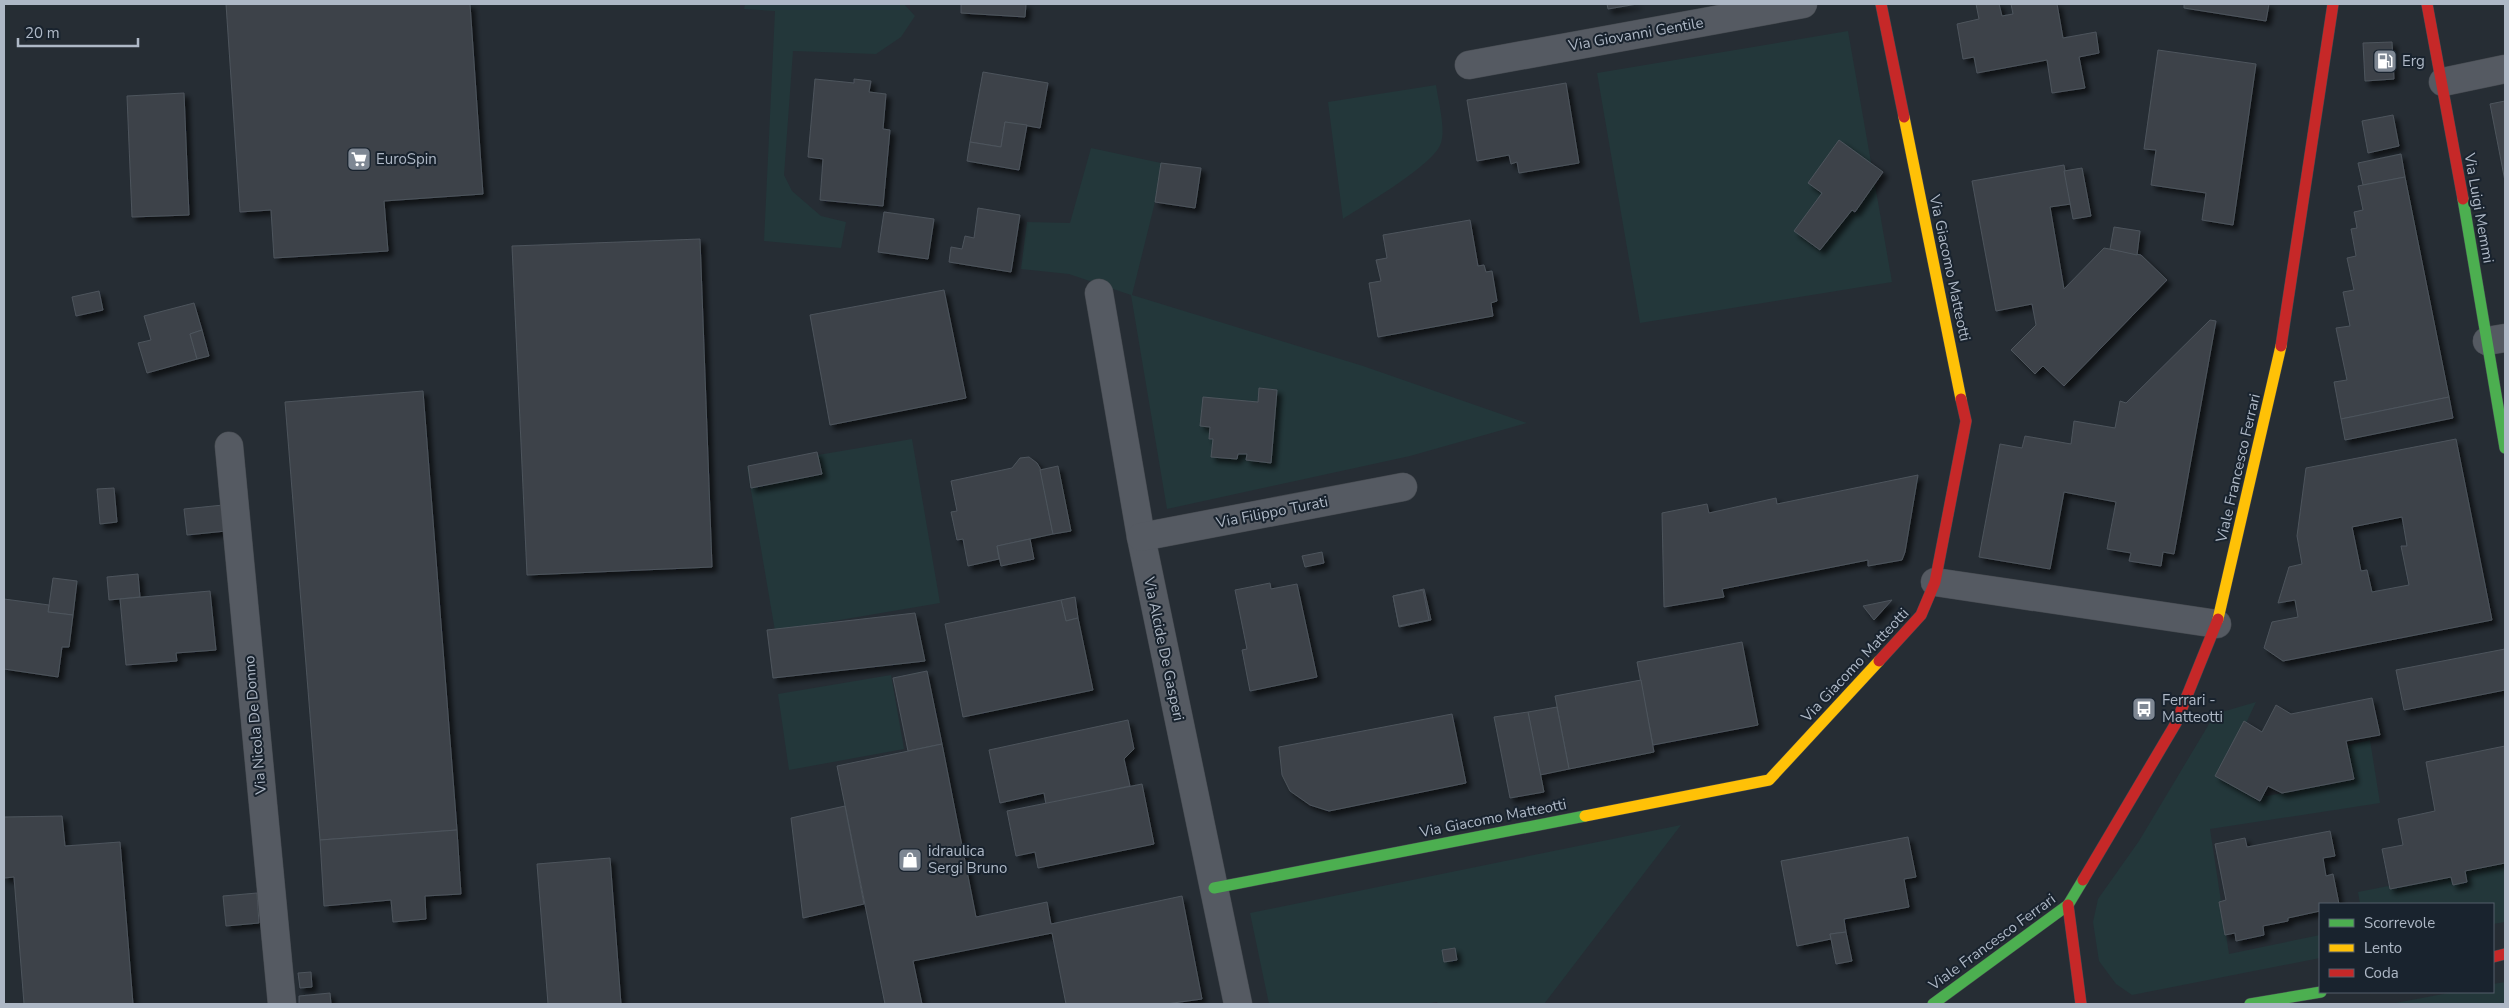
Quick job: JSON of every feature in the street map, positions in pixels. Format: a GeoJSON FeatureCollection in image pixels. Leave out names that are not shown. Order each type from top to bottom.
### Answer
{"type":"FeatureCollection","features":[{"type":"Feature","properties":{"kind":"street","name":"Via Giovanni Gentile"},"geometry":{"type":"LineString","coordinates":[[1469,65],[1803,4]]}},
{"type":"Feature","properties":{"kind":"street","name":"Via Giacomo Matteotti"},"geometry":{"type":"LineString","coordinates":[[1214,888],[1769,780],[1921,615],[1935,582],[1966,421],[1882,4]]}},
{"type":"Feature","properties":{"kind":"street","name":"Viale Francesco Ferrari"},"geometry":{"type":"LineString","coordinates":[[1933,1004],[2068,905],[2176,723],[2217,624],[2282,346],[2333,4]]}},
{"type":"Feature","properties":{"kind":"street","name":"Via Luigi Memmi"},"geometry":{"type":"LineString","coordinates":[[2427,4],[2496,339],[2505,448]]}},
{"type":"Feature","properties":{"kind":"street"},"geometry":{"type":"LineString","coordinates":[[2443,82],[2505,69]]}},
{"type":"Feature","properties":{"kind":"street","name":"Via Alcide De Gasperi"},"geometry":{"type":"LineString","coordinates":[[1099,292],[1141,537],[1238,1004]]}},
{"type":"Feature","properties":{"kind":"street","name":"Via Nicola De Donno"},"geometry":{"type":"LineString","coordinates":[[229,446],[282,1004]]}},
{"type":"Feature","properties":{"kind":"street","name":"Via Filippo Turati"},"geometry":{"type":"LineString","coordinates":[[1141,537],[1403,488]]}},
{"type":"Feature","properties":{"kind":"street"},"geometry":{"type":"LineString","coordinates":[[1935,582],[2217,624]]}},
{"type":"Feature","properties":{"kind":"street","name":"Viale Francesco Ferrari"},"geometry":{"type":"LineString","coordinates":[[2068,905],[2081,1004]]}},
{"type":"Feature","properties":{"kind":"street"},"geometry":{"type":"LineString","coordinates":[[2250,1004],[2319,992]]}},
{"type":"Feature","properties":{"kind":"green space"},"geometry":{"type":"Polygon","coordinates":[[[745,4],[904,4],[915,16],[901,37],[876,54],[793,51],[784,175],[792,191],[821,216],[846,222],[841,248],[764,241],[775,11],[744,9],[745,4]]]}},
{"type":"Feature","properties":{"kind":"green space"},"geometry":{"type":"Polygon","coordinates":[[[1848,31],[1892,282],[1640,323],[1597,73],[1848,31]]]}},
{"type":"Feature","properties":{"kind":"green space"},"geometry":{"type":"Polygon","coordinates":[[[1436,85],[1443,130],[1441,143],[1436,152],[1412,173],[1343,219],[1328,102],[1436,85]]]}},
{"type":"Feature","properties":{"kind":"green space"},"geometry":{"type":"Polygon","coordinates":[[[1091,148],[1161,163],[1155,202],[1132,295],[1363,366],[1527,423],[1410,456],[1167,509],[1131,295],[1069,274],[1021,269],[1027,222],[1070,223],[1091,148]]]}},
{"type":"Feature","properties":{"kind":"green space"},"geometry":{"type":"Polygon","coordinates":[[[912,439],[940,603],[775,631],[747,467],[912,439]]]}},
{"type":"Feature","properties":{"kind":"green space"},"geometry":{"type":"Polygon","coordinates":[[[891,675],[904,749],[789,770],[778,694],[891,675]]]}},
{"type":"Feature","properties":{"kind":"green space"},"geometry":{"type":"Polygon","coordinates":[[[2256,702],[2223,772],[2267,796],[2349,780],[2345,746],[2370,740],[2380,803],[2210,829],[2229,954],[2319,935],[2319,958],[2132,995],[2116,984],[2099,961],[2093,922],[2098,899],[2139,841],[2215,714],[2256,702]]]}},
{"type":"Feature","properties":{"kind":"green space"},"geometry":{"type":"Polygon","coordinates":[[[1681,825],[1544,1004],[1438,1004],[1437,1002],[1424,1004],[1269,1004],[1250,913],[1681,825]]]}},
{"type":"Feature","properties":{"kind":"green space"},"geometry":{"type":"Polygon","coordinates":[[[2505,863],[2505,922],[2494,924],[2494,903],[2360,903],[2358,892],[2505,863]]]}},
{"type":"Feature","properties":{"kind":"green space"},"geometry":{"type":"Polygon","coordinates":[[[2505,982],[2505,1004],[2390,1004],[2449,993],[2494,993],[2494,984],[2505,982]]]}},
{"type":"Feature","properties":{"kind":"building","name":"EuroSpin"},"geometry":{"type":"Polygon","coordinates":[[[226,4],[470,4],[483,194],[384,201],[388,251],[274,258],[271,210],[240,212],[226,4]]]}},
{"type":"Feature","properties":{"kind":"building"},"geometry":{"type":"Polygon","coordinates":[[[961,4],[1026,4],[1025,17],[961,13],[961,4]]]}},
{"type":"Feature","properties":{"kind":"building"},"geometry":{"type":"Polygon","coordinates":[[[1607,4],[1637,4],[1608,9],[1607,4]]]}},
{"type":"Feature","properties":{"kind":"building"},"geometry":{"type":"Polygon","coordinates":[[[1976,4],[1999,4],[2002,16],[2013,14],[2011,4],[2057,4],[2063,38],[2096,32],[2099,53],[2079,57],[2085,88],[2052,93],[2047,60],[1977,73],[1974,57],[1963,59],[1957,24],[1979,19],[1976,4]]]}},
{"type":"Feature","properties":{"kind":"building"},"geometry":{"type":"Polygon","coordinates":[[[2184,4],[2269,4],[2266,21],[2184,8],[2184,4]]]}},
{"type":"Feature","properties":{"kind":"building"},"geometry":{"type":"Polygon","coordinates":[[[2392,42],[2394,79],[2365,81],[2363,43],[2392,42]]]}},
{"type":"Feature","properties":{"kind":"building"},"geometry":{"type":"Polygon","coordinates":[[[2158,50],[2256,64],[2233,225],[2202,220],[2206,193],[2151,185],[2156,150],[2144,149],[2158,50]]]}},
{"type":"Feature","properties":{"kind":"building"},"geometry":{"type":"Polygon","coordinates":[[[983,72],[1048,83],[1040,128],[1005,122],[1001,147],[970,142],[983,72]]]}},
{"type":"Feature","properties":{"kind":"building"},"geometry":{"type":"Polygon","coordinates":[[[815,79],[854,83],[854,79],[871,81],[869,92],[886,94],[883,129],[890,130],[883,206],[820,200],[823,159],[808,157],[815,79]]]}},
{"type":"Feature","properties":{"kind":"building"},"geometry":{"type":"Polygon","coordinates":[[[1566,83],[1579,163],[1519,173],[1517,162],[1511,164],[1509,155],[1477,161],[1467,100],[1566,83]]]}},
{"type":"Feature","properties":{"kind":"building"},"geometry":{"type":"Polygon","coordinates":[[[184,93],[189,215],[132,217],[127,96],[184,93]]]}},
{"type":"Feature","properties":{"kind":"building"},"geometry":{"type":"Polygon","coordinates":[[[2505,101],[2505,181],[2490,104],[2505,101]]]}},
{"type":"Feature","properties":{"kind":"building"},"geometry":{"type":"Polygon","coordinates":[[[2393,115],[2399,146],[2368,153],[2362,121],[2393,115]]]}},
{"type":"Feature","properties":{"kind":"building"},"geometry":{"type":"Polygon","coordinates":[[[1005,122],[1027,125],[1019,170],[967,161],[970,142],[1001,147],[1005,122]]]}},
{"type":"Feature","properties":{"kind":"building"},"geometry":{"type":"Polygon","coordinates":[[[1839,140],[1883,172],[1855,212],[1852,210],[1820,250],[1794,231],[1822,193],[1808,183],[1839,140]]]}},
{"type":"Feature","properties":{"kind":"building"},"geometry":{"type":"Polygon","coordinates":[[[2401,154],[2405,177],[2363,185],[2358,163],[2401,154]]]}},
{"type":"Feature","properties":{"kind":"building"},"geometry":{"type":"Polygon","coordinates":[[[1161,163],[1201,168],[1195,208],[1155,202],[1161,163]]]}},
{"type":"Feature","properties":{"kind":"building"},"geometry":{"type":"Polygon","coordinates":[[[2064,165],[2071,204],[2050,207],[2064,289],[2104,248],[2141,255],[2167,280],[2064,386],[2043,366],[2035,374],[2011,350],[2036,325],[2032,304],[1996,311],[1972,181],[2064,165]]]}},
{"type":"Feature","properties":{"kind":"building"},"geometry":{"type":"Polygon","coordinates":[[[2082,168],[2091,216],[2073,219],[2064,171],[2082,168]]]}},
{"type":"Feature","properties":{"kind":"building"},"geometry":{"type":"Polygon","coordinates":[[[2405,177],[2449,397],[2341,419],[2334,382],[2347,380],[2336,328],[2350,326],[2343,292],[2354,290],[2347,258],[2356,256],[2351,229],[2357,228],[2354,212],[2363,210],[2358,186],[2405,177]]]}},
{"type":"Feature","properties":{"kind":"building"},"geometry":{"type":"Polygon","coordinates":[[[978,208],[1020,215],[1011,272],[949,262],[951,247],[962,249],[965,236],[974,238],[978,208]]]}},
{"type":"Feature","properties":{"kind":"building"},"geometry":{"type":"Polygon","coordinates":[[[884,212],[934,219],[928,259],[878,252],[884,212]]]}},
{"type":"Feature","properties":{"kind":"building"},"geometry":{"type":"Polygon","coordinates":[[[1470,220],[1478,266],[1484,265],[1486,272],[1492,271],[1497,301],[1491,303],[1493,316],[1378,337],[1369,283],[1381,281],[1376,260],[1387,258],[1383,235],[1470,220]]]}},
{"type":"Feature","properties":{"kind":"building"},"geometry":{"type":"Polygon","coordinates":[[[2114,227],[2140,231],[2137,255],[2110,249],[2114,227]]]}},
{"type":"Feature","properties":{"kind":"building"},"geometry":{"type":"Polygon","coordinates":[[[700,239],[712,567],[527,575],[512,246],[700,239]]]}},
{"type":"Feature","properties":{"kind":"building"},"geometry":{"type":"Polygon","coordinates":[[[944,290],[966,398],[830,425],[810,315],[944,290]]]}},
{"type":"Feature","properties":{"kind":"building"},"geometry":{"type":"Polygon","coordinates":[[[99,291],[103,310],[76,316],[72,297],[99,291]]]}},
{"type":"Feature","properties":{"kind":"building"},"geometry":{"type":"Polygon","coordinates":[[[194,303],[202,330],[190,334],[197,359],[147,373],[138,343],[151,340],[144,316],[194,303]]]}},
{"type":"Feature","properties":{"kind":"building"},"geometry":{"type":"Polygon","coordinates":[[[2210,320],[2216,321],[2174,554],[2163,552],[2161,566],[2129,561],[2131,553],[2107,549],[2116,502],[2064,492],[2050,569],[1979,557],[2000,444],[2022,448],[2025,436],[2071,444],[2074,421],[2115,428],[2120,401],[2126,403],[2210,320]]]}},
{"type":"Feature","properties":{"kind":"building"},"geometry":{"type":"Polygon","coordinates":[[[202,330],[209,356],[197,359],[190,334],[202,330]]]}},
{"type":"Feature","properties":{"kind":"building"},"geometry":{"type":"Polygon","coordinates":[[[1259,388],[1277,390],[1271,463],[1246,460],[1247,454],[1238,454],[1237,459],[1211,457],[1213,439],[1209,439],[1210,427],[1200,426],[1203,397],[1258,402],[1259,388]]]}},
{"type":"Feature","properties":{"kind":"building"},"geometry":{"type":"Polygon","coordinates":[[[423,391],[457,830],[320,840],[285,402],[423,391]]]}},
{"type":"Feature","properties":{"kind":"building"},"geometry":{"type":"Polygon","coordinates":[[[2449,397],[2453,418],[2345,440],[2341,419],[2449,397]]]}},
{"type":"Feature","properties":{"kind":"building"},"geometry":{"type":"Polygon","coordinates":[[[2456,439],[2492,620],[2283,661],[2264,648],[2272,622],[2298,617],[2295,600],[2278,603],[2289,567],[2302,564],[2297,536],[2306,468],[2456,439]],[[2402,517],[2352,527],[2361,571],[2367,570],[2372,592],[2409,585],[2401,546],[2407,546],[2402,517]]]}},
{"type":"Feature","properties":{"kind":"building"},"geometry":{"type":"Polygon","coordinates":[[[817,452],[822,474],[751,488],[748,466],[817,452]]]}},
{"type":"Feature","properties":{"kind":"building"},"geometry":{"type":"Polygon","coordinates":[[[1029,457],[1040,468],[1053,534],[997,546],[999,559],[968,566],[963,539],[957,540],[951,512],[957,511],[951,481],[1012,468],[1020,458],[1029,457]]]}},
{"type":"Feature","properties":{"kind":"building"},"geometry":{"type":"Polygon","coordinates":[[[1058,466],[1071,531],[1053,534],[1040,470],[1058,466]]]}},
{"type":"Feature","properties":{"kind":"building"},"geometry":{"type":"Polygon","coordinates":[[[1918,475],[1902,560],[1868,566],[1868,560],[1722,589],[1724,597],[1664,607],[1662,513],[1707,504],[1709,513],[1776,498],[1777,504],[1918,475]]]}},
{"type":"Feature","properties":{"kind":"building"},"geometry":{"type":"Polygon","coordinates":[[[114,488],[117,522],[100,524],[97,489],[114,488]]]}},
{"type":"Feature","properties":{"kind":"building"},"geometry":{"type":"Polygon","coordinates":[[[223,505],[226,531],[187,535],[184,509],[223,505]]]}},
{"type":"Feature","properties":{"kind":"building"},"geometry":{"type":"Polygon","coordinates":[[[1030,539],[1034,559],[1001,566],[997,546],[1030,539]]]}},
{"type":"Feature","properties":{"kind":"building"},"geometry":{"type":"Polygon","coordinates":[[[1322,552],[1324,563],[1305,567],[1302,556],[1322,552]]]}},
{"type":"Feature","properties":{"kind":"building"},"geometry":{"type":"Polygon","coordinates":[[[138,574],[140,597],[109,600],[107,577],[138,574]]]}},
{"type":"Feature","properties":{"kind":"building"},"geometry":{"type":"Polygon","coordinates":[[[53,578],[77,581],[73,615],[48,612],[53,578]]]}},
{"type":"Feature","properties":{"kind":"building"},"geometry":{"type":"Polygon","coordinates":[[[1270,583],[1271,589],[1297,584],[1317,677],[1250,691],[1242,650],[1247,649],[1235,590],[1270,583]]]}},
{"type":"Feature","properties":{"kind":"building"},"geometry":{"type":"Polygon","coordinates":[[[1424,589],[1431,620],[1399,627],[1393,596],[1424,589]]]}},
{"type":"Feature","properties":{"kind":"building"},"geometry":{"type":"Polygon","coordinates":[[[1423,590],[1429,620],[1399,626],[1393,596],[1423,590]]]}},
{"type":"Feature","properties":{"kind":"building"},"geometry":{"type":"Polygon","coordinates":[[[210,591],[216,650],[176,653],[177,661],[126,665],[120,599],[210,591]]]}},
{"type":"Feature","properties":{"kind":"building"},"geometry":{"type":"Polygon","coordinates":[[[1075,597],[1078,618],[1066,621],[1061,600],[1075,597]]]}},
{"type":"Feature","properties":{"kind":"building"},"geometry":{"type":"Polygon","coordinates":[[[4,599],[49,605],[48,612],[73,615],[69,647],[62,647],[58,677],[4,669],[4,599]]]}},
{"type":"Feature","properties":{"kind":"building"},"geometry":{"type":"Polygon","coordinates":[[[1061,600],[1066,621],[1078,618],[1093,690],[963,717],[945,624],[1061,600]]]}},
{"type":"Feature","properties":{"kind":"building"},"geometry":{"type":"Polygon","coordinates":[[[1892,600],[1874,620],[1863,606],[1892,600]]]}},
{"type":"Feature","properties":{"kind":"building"},"geometry":{"type":"Polygon","coordinates":[[[915,613],[925,661],[773,678],[767,630],[915,613]]]}},
{"type":"Feature","properties":{"kind":"building"},"geometry":{"type":"Polygon","coordinates":[[[1742,642],[1758,725],[1653,745],[1637,662],[1742,642]]]}},
{"type":"Feature","properties":{"kind":"building"},"geometry":{"type":"Polygon","coordinates":[[[2505,649],[2505,690],[2404,710],[2396,670],[2505,649]]]}},
{"type":"Feature","properties":{"kind":"building"},"geometry":{"type":"Polygon","coordinates":[[[927,671],[942,744],[908,751],[893,678],[927,671]]]}},
{"type":"Feature","properties":{"kind":"building"},"geometry":{"type":"Polygon","coordinates":[[[1641,680],[1654,752],[1569,769],[1555,696],[1641,680]]]}},
{"type":"Feature","properties":{"kind":"building"},"geometry":{"type":"Polygon","coordinates":[[[2372,698],[2380,735],[2346,741],[2354,779],[2282,793],[2268,786],[2260,801],[2215,776],[2244,721],[2262,732],[2276,705],[2291,714],[2372,698]]]}},
{"type":"Feature","properties":{"kind":"building"},"geometry":{"type":"Polygon","coordinates":[[[1557,707],[1569,769],[1540,775],[1528,712],[1557,707]]]}},
{"type":"Feature","properties":{"kind":"building"},"geometry":{"type":"Polygon","coordinates":[[[1528,712],[1544,792],[1510,798],[1494,717],[1528,712]]]}},
{"type":"Feature","properties":{"kind":"building"},"geometry":{"type":"Polygon","coordinates":[[[1452,714],[1466,783],[1329,811],[1310,805],[1290,791],[1282,775],[1279,747],[1452,714]]]}},
{"type":"Feature","properties":{"kind":"building"},"geometry":{"type":"Polygon","coordinates":[[[1128,720],[1134,749],[1124,759],[1130,786],[1046,804],[1044,793],[1000,803],[989,750],[1128,720]]]}},
{"type":"Feature","properties":{"kind":"building","name":"idraulica Sergi Bruno"},"geometry":{"type":"Polygon","coordinates":[[[942,744],[976,917],[1047,902],[1051,924],[1182,896],[1202,999],[1166,1004],[1066,1004],[1052,933],[913,961],[922,1004],[885,1004],[837,766],[942,744]]]}},
{"type":"Feature","properties":{"kind":"building"},"geometry":{"type":"Polygon","coordinates":[[[2505,746],[2505,863],[2465,871],[2467,882],[2453,885],[2451,877],[2390,889],[2382,849],[2403,845],[2398,819],[2435,811],[2426,762],[2505,746]]]}},
{"type":"Feature","properties":{"kind":"building"},"geometry":{"type":"Polygon","coordinates":[[[1142,784],[1154,844],[1038,868],[1035,852],[1016,856],[1007,811],[1142,784]]]}},
{"type":"Feature","properties":{"kind":"building"},"geometry":{"type":"Polygon","coordinates":[[[845,806],[864,904],[803,918],[791,818],[845,806]]]}},
{"type":"Feature","properties":{"kind":"building"},"geometry":{"type":"Polygon","coordinates":[[[62,816],[65,846],[120,842],[133,1004],[24,1004],[14,877],[4,878],[4,817],[62,816]]]}},
{"type":"Feature","properties":{"kind":"building"},"geometry":{"type":"Polygon","coordinates":[[[457,830],[461,894],[425,896],[426,919],[393,922],[391,900],[324,906],[320,840],[457,830]]]}},
{"type":"Feature","properties":{"kind":"building"},"geometry":{"type":"Polygon","coordinates":[[[2330,831],[2335,856],[2323,858],[2326,876],[2333,874],[2339,903],[2319,903],[2319,911],[2288,918],[2288,921],[2263,926],[2264,935],[2236,941],[2235,933],[2225,935],[2219,902],[2226,900],[2215,844],[2245,838],[2247,847],[2330,831]]]}},
{"type":"Feature","properties":{"kind":"building"},"geometry":{"type":"Polygon","coordinates":[[[1908,837],[1916,877],[1904,879],[1909,907],[1844,919],[1846,932],[1830,934],[1831,939],[1797,946],[1781,861],[1908,837]]]}},
{"type":"Feature","properties":{"kind":"building"},"geometry":{"type":"Polygon","coordinates":[[[610,858],[621,1004],[548,1004],[537,864],[610,858]]]}},
{"type":"Feature","properties":{"kind":"building"},"geometry":{"type":"Polygon","coordinates":[[[257,893],[259,923],[226,926],[223,896],[257,893]]]}},
{"type":"Feature","properties":{"kind":"building"},"geometry":{"type":"Polygon","coordinates":[[[1846,932],[1852,961],[1836,964],[1830,934],[1846,932]]]}},
{"type":"Feature","properties":{"kind":"building"},"geometry":{"type":"Polygon","coordinates":[[[1455,948],[1457,960],[1444,962],[1442,950],[1455,948]]]}},
{"type":"Feature","properties":{"kind":"building"},"geometry":{"type":"Polygon","coordinates":[[[311,972],[312,987],[300,988],[298,973],[311,972]]]}},
{"type":"Feature","properties":{"kind":"building"},"geometry":{"type":"Polygon","coordinates":[[[330,993],[331,1004],[299,1004],[299,996],[330,993]]]}},
{"type":"Feature","properties":{"kind":"traffic: fast"},"geometry":{"type":"LineString","coordinates":[[2463,199],[2505,448]]}},
{"type":"Feature","properties":{"kind":"traffic: fast"},"geometry":{"type":"LineString","coordinates":[[1214,888],[1585,816]]}},
{"type":"Feature","properties":{"kind":"traffic: fast"},"geometry":{"type":"LineString","coordinates":[[1933,1004],[2068,905],[2083,880]]}},
{"type":"Feature","properties":{"kind":"traffic: fast"},"geometry":{"type":"LineString","coordinates":[[2250,1004],[2319,992]]}},
{"type":"Feature","properties":{"kind":"traffic: slow"},"geometry":{"type":"LineString","coordinates":[[1904,117],[1961,399]]}},
{"type":"Feature","properties":{"kind":"traffic: slow"},"geometry":{"type":"LineString","coordinates":[[2218,619],[2281,346]]}},
{"type":"Feature","properties":{"kind":"traffic: slow"},"geometry":{"type":"LineString","coordinates":[[1585,816],[1769,780],[1879,661]]}},
{"type":"Feature","properties":{"kind":"traffic: jam"},"geometry":{"type":"LineString","coordinates":[[1881,4],[1904,117]]}},
{"type":"Feature","properties":{"kind":"traffic: jam"},"geometry":{"type":"LineString","coordinates":[[2281,346],[2333,4]]}},
{"type":"Feature","properties":{"kind":"traffic: jam"},"geometry":{"type":"LineString","coordinates":[[2427,4],[2463,199]]}},
{"type":"Feature","properties":{"kind":"traffic: jam"},"geometry":{"type":"LineString","coordinates":[[1879,661],[1921,615],[1935,582],[1966,421],[1961,399]]}},
{"type":"Feature","properties":{"kind":"traffic: jam"},"geometry":{"type":"LineString","coordinates":[[2083,880],[2176,723],[2218,619]]}},
{"type":"Feature","properties":{"kind":"traffic: jam"},"geometry":{"type":"LineString","coordinates":[[2068,905],[2081,1004]]}},
{"type":"Feature","properties":{"kind":"traffic: jam"},"geometry":{"type":"LineString","coordinates":[[2494,957],[2505,954]]}},
{"type":"Feature","properties":{"kind":"place","name":"Erg"},"geometry":{"type":"Point","coordinates":[2385,61]}},
{"type":"Feature","properties":{"kind":"place","name":"EuroSpin"},"geometry":{"type":"Point","coordinates":[359,159]}},
{"type":"Feature","properties":{"kind":"place","name":"Ferrari - Matteotti"},"geometry":{"type":"Point","coordinates":[2144,709]}},
{"type":"Feature","properties":{"kind":"place","name":"idraulica Sergi Bruno"},"geometry":{"type":"Point","coordinates":[910,860]}}]}
